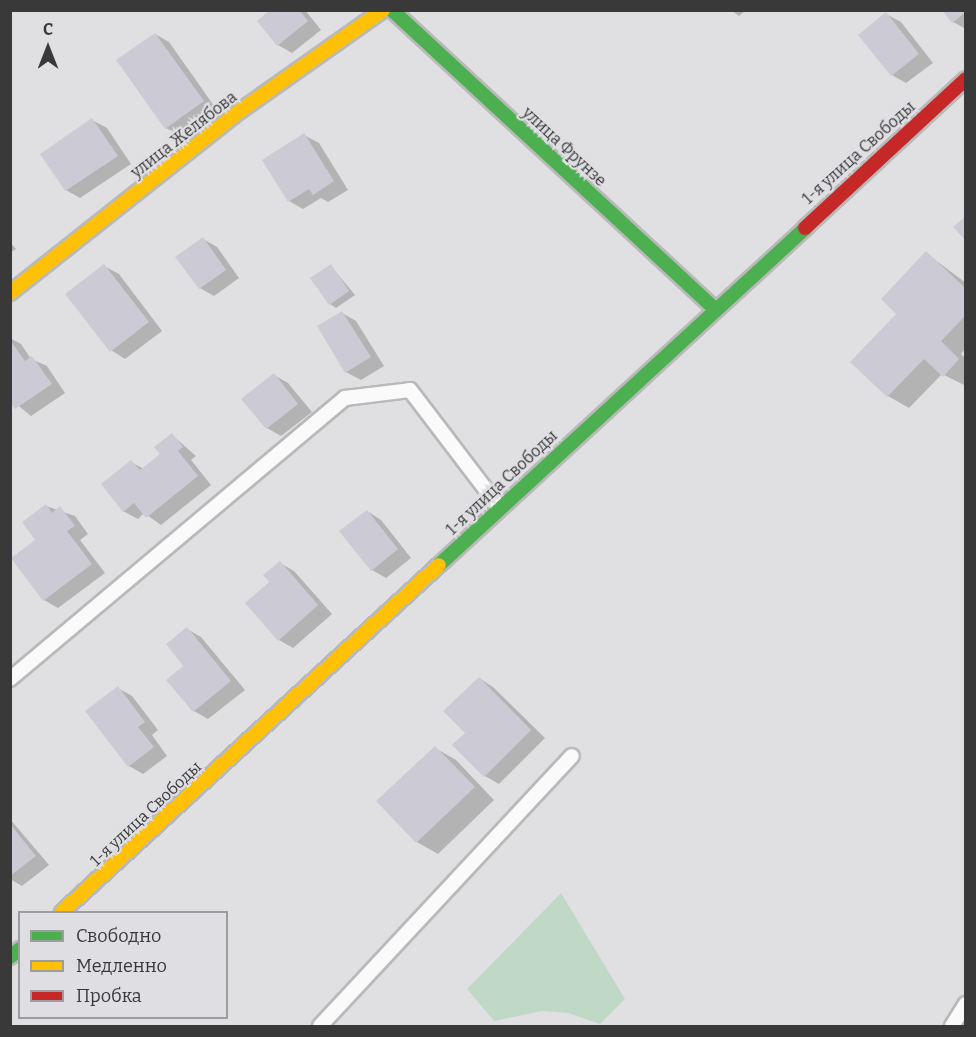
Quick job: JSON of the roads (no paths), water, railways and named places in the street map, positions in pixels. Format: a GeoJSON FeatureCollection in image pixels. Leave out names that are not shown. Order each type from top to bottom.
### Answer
{"type":"FeatureCollection","features":[{"type":"Feature","properties":{"kind":"street","name":"улица Желябова"},"geometry":{"type":"LineString","coordinates":[[10,293],[240,111],[383,10]]}},
{"type":"Feature","properties":{"kind":"street","name":"улица Фрунзе"},"geometry":{"type":"LineString","coordinates":[[392,10],[714,308]]}},
{"type":"Feature","properties":{"kind":"street","name":"1-я улица Свободы"},"geometry":{"type":"LineString","coordinates":[[63,911],[714,308],[966,79]]}},
{"type":"Feature","properties":{"kind":"lane"},"geometry":{"type":"LineString","coordinates":[[10,679],[345,398],[410,390],[500,508]]}},
{"type":"Feature","properties":{"kind":"lane"},"geometry":{"type":"LineString","coordinates":[[320,1026],[572,756]]}},
{"type":"Feature","properties":{"kind":"lane"},"geometry":{"type":"LineString","coordinates":[[952,1026],[966,1004]]}}]}
